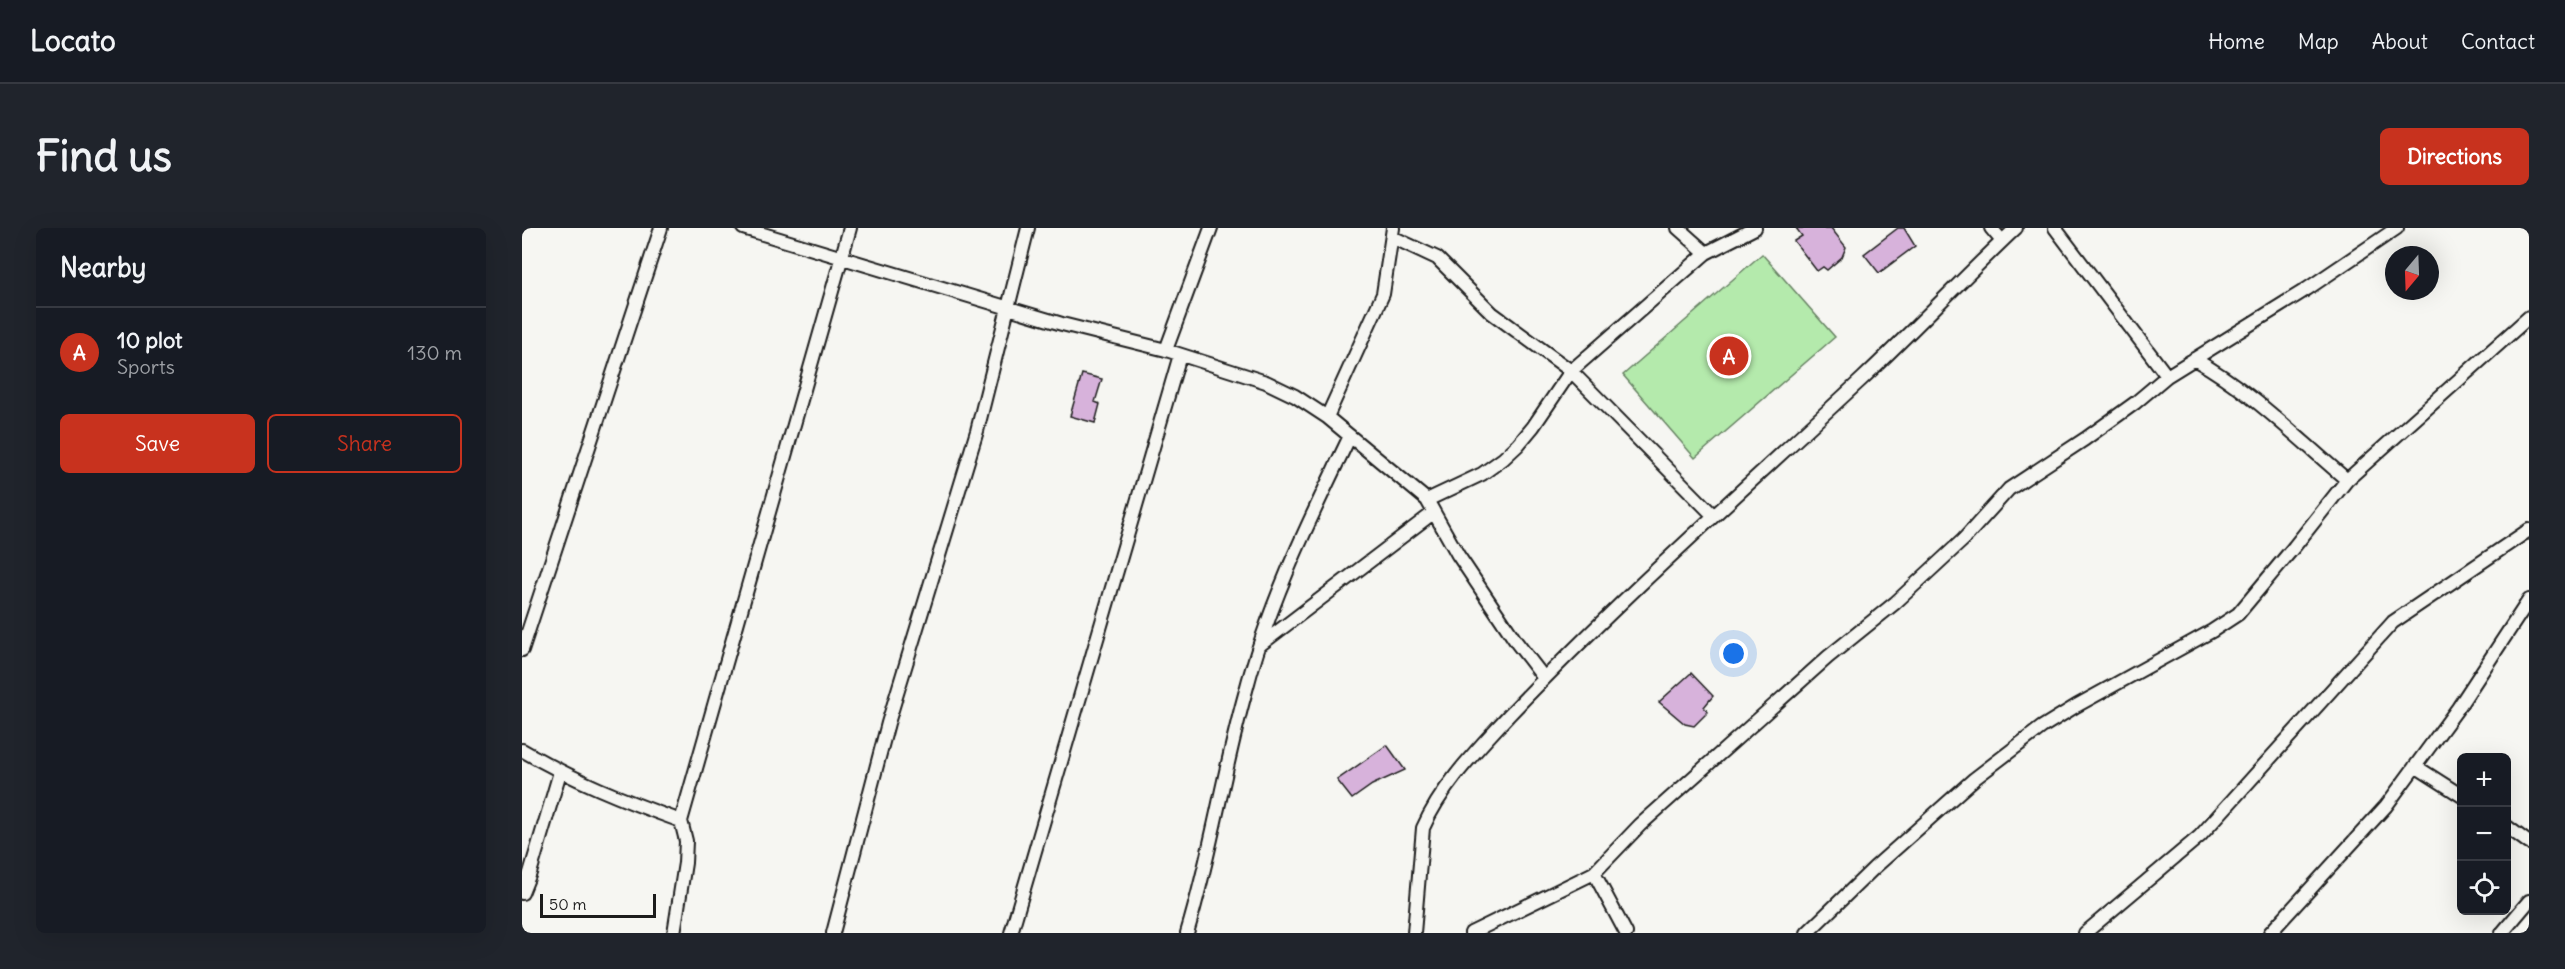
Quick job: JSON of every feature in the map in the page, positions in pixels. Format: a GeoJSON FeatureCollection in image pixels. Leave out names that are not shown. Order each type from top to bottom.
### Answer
{"type":"FeatureCollection","features":[{"type":"Feature","properties":{"kind":"street"},"geometry":{"type":"LineString","coordinates":[[522,650],[526,617],[660,228]]}},
{"type":"Feature","properties":{"kind":"street"},"geometry":{"type":"LineString","coordinates":[[743,228],[1099,335],[1166,350],[1266,382],[1295,396],[1327,417],[1427,500],[1495,612],[1544,678]]}},
{"type":"Feature","properties":{"kind":"street"},"geometry":{"type":"LineString","coordinates":[[674,933],[685,863],[686,841],[681,821],[850,228]]}},
{"type":"Feature","properties":{"kind":"street"},"geometry":{"type":"LineString","coordinates":[[833,933],[888,723],[977,431],[1028,228]]}},
{"type":"Feature","properties":{"kind":"street"},"geometry":{"type":"LineString","coordinates":[[1166,350],[1210,228]]}},
{"type":"Feature","properties":{"kind":"street"},"geometry":{"type":"LineString","coordinates":[[1678,228],[1706,253]]}},
{"type":"Feature","properties":{"kind":"street"},"geometry":{"type":"LineString","coordinates":[[1427,500],[1482,474],[1518,445],[1571,371],[1706,253],[1755,228]]}},
{"type":"Feature","properties":{"kind":"street"},"geometry":{"type":"LineString","coordinates":[[1990,228],[2002,241]]}},
{"type":"Feature","properties":{"kind":"street"},"geometry":{"type":"LineString","coordinates":[[1414,933],[1423,828],[1430,812],[1451,782],[1482,744],[1544,678],[1713,515],[1861,379],[2016,228]]}},
{"type":"Feature","properties":{"kind":"street"},"geometry":{"type":"LineString","coordinates":[[2055,228],[2167,376]]}},
{"type":"Feature","properties":{"kind":"street"},"geometry":{"type":"LineString","coordinates":[[1471,933],[1594,873],[1640,825],[1828,657],[1903,596],[1963,540],[2009,489],[2085,440],[2167,376],[2307,289],[2397,228]]}},
{"type":"Feature","properties":{"kind":"street"},"geometry":{"type":"LineString","coordinates":[[1327,417],[1383,294],[1392,232],[1437,258],[1492,313],[1571,371],[1713,515]]}},
{"type":"Feature","properties":{"kind":"street"},"geometry":{"type":"LineString","coordinates":[[1807,933],[1874,868],[1965,786],[2042,727],[2238,614],[2294,548],[2346,480],[2529,317]]}},
{"type":"Feature","properties":{"kind":"street"},"geometry":{"type":"LineString","coordinates":[[1011,933],[1180,355]]}},
{"type":"Feature","properties":{"kind":"street"},"geometry":{"type":"LineString","coordinates":[[2194,359],[2227,378],[2254,398],[2346,480]]}},
{"type":"Feature","properties":{"kind":"street"},"geometry":{"type":"LineString","coordinates":[[1186,933],[1203,882],[1244,694],[1259,646],[1316,509],[1350,436]]}},
{"type":"Feature","properties":{"kind":"street"},"geometry":{"type":"LineString","coordinates":[[1259,646],[1433,513]]}},
{"type":"Feature","properties":{"kind":"street"},"geometry":{"type":"LineString","coordinates":[[2085,933],[2199,836],[2393,622],[2529,530]]}},
{"type":"Feature","properties":{"kind":"street"},"geometry":{"type":"LineString","coordinates":[[2270,933],[2386,806],[2458,708],[2529,600]]}},
{"type":"Feature","properties":{"kind":"street"},"geometry":{"type":"LineString","coordinates":[[522,750],[560,772],[620,799],[681,821]]}},
{"type":"Feature","properties":{"kind":"street"},"geometry":{"type":"LineString","coordinates":[[2415,766],[2457,793]]}},
{"type":"Feature","properties":{"kind":"street"},"geometry":{"type":"LineString","coordinates":[[522,893],[560,772]]}},
{"type":"Feature","properties":{"kind":"street"},"geometry":{"type":"LineString","coordinates":[[2511,830],[2529,843]]}},
{"type":"Feature","properties":{"kind":"street"},"geometry":{"type":"LineString","coordinates":[[1594,873],[1626,933]]}},
{"type":"Feature","properties":{"kind":"street"},"geometry":{"type":"LineString","coordinates":[[2502,933],[2529,901]]}},
{"type":"Feature","properties":{"kind":"green space"},"geometry":{"type":"Polygon","coordinates":[[[1762,254],[1835,337],[1695,458],[1623,375],[1762,254]]]}},
{"type":"Feature","properties":{"kind":"building"},"geometry":{"type":"Polygon","coordinates":[[[1796,228],[1831,228],[1846,247],[1842,257],[1827,270],[1823,267],[1817,271],[1794,241],[1802,236],[1796,228]]]}},
{"type":"Feature","properties":{"kind":"building"},"geometry":{"type":"Polygon","coordinates":[[[1898,228],[1904,228],[1915,246],[1879,273],[1864,254],[1898,228]]]}},
{"type":"Feature","properties":{"kind":"building"},"geometry":{"type":"Polygon","coordinates":[[[1082,374],[1102,379],[1095,402],[1100,404],[1095,423],[1070,416],[1082,374]]]}},
{"type":"Feature","properties":{"kind":"building"},"geometry":{"type":"Polygon","coordinates":[[[1691,673],[1713,696],[1704,707],[1708,712],[1694,726],[1685,724],[1659,702],[1691,673]]]}},
{"type":"Feature","properties":{"kind":"building"},"geometry":{"type":"Polygon","coordinates":[[[1387,745],[1405,770],[1372,785],[1352,799],[1337,780],[1387,745]]]}},
{"type":"Feature","properties":{"kind":"place","name":"10 plot"},"geometry":{"type":"Point","coordinates":[1729,356]}}]}
